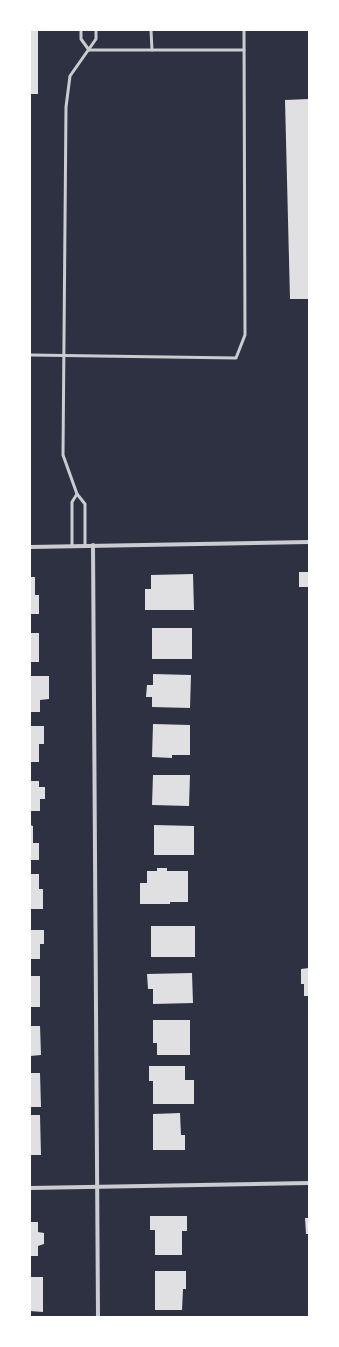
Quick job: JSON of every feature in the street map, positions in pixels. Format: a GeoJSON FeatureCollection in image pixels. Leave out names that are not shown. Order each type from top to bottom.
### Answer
{"type":"FeatureCollection","features":[{"type":"Feature","properties":{"kind":"street"},"geometry":{"type":"LineString","coordinates":[[30,547],[309,542]]}},
{"type":"Feature","properties":{"kind":"street"},"geometry":{"type":"LineString","coordinates":[[93,545],[98,1317]]}},
{"type":"Feature","properties":{"kind":"street"},"geometry":{"type":"LineString","coordinates":[[30,1188],[309,1183]]}},
{"type":"Feature","properties":{"kind":"lane"},"geometry":{"type":"LineString","coordinates":[[81,30],[81,39],[89,50]]}},
{"type":"Feature","properties":{"kind":"lane"},"geometry":{"type":"LineString","coordinates":[[86,546],[85,504],[77,494],[63,455],[66,107],[70,76],[96,39],[96,30]]}},
{"type":"Feature","properties":{"kind":"lane"},"geometry":{"type":"LineString","coordinates":[[151,30],[152,50]]}},
{"type":"Feature","properties":{"kind":"lane"},"geometry":{"type":"LineString","coordinates":[[30,355],[236,358],[245,335],[244,30]]}},
{"type":"Feature","properties":{"kind":"lane"},"geometry":{"type":"LineString","coordinates":[[89,50],[244,50]]}},
{"type":"Feature","properties":{"kind":"lane"},"geometry":{"type":"LineString","coordinates":[[72,546],[72,502],[77,494]]}},
{"type":"Feature","properties":{"kind":"building"},"geometry":{"type":"Polygon","coordinates":[[[30,30],[38,30],[38,94],[30,94],[30,30]]]}},
{"type":"Feature","properties":{"kind":"building"},"geometry":{"type":"Polygon","coordinates":[[[309,99],[309,299],[290,299],[285,100],[309,99]]]}},
{"type":"Feature","properties":{"kind":"building"},"geometry":{"type":"Polygon","coordinates":[[[299,572],[309,572],[309,587],[299,587],[299,572]]]}},
{"type":"Feature","properties":{"kind":"building"},"geometry":{"type":"Polygon","coordinates":[[[193,574],[194,610],[145,610],[145,589],[151,589],[151,575],[193,574]]]}},
{"type":"Feature","properties":{"kind":"building"},"geometry":{"type":"Polygon","coordinates":[[[30,577],[35,577],[35,595],[39,595],[39,614],[30,614],[30,577]]]}},
{"type":"Feature","properties":{"kind":"building"},"geometry":{"type":"Polygon","coordinates":[[[152,628],[192,628],[192,659],[152,659],[152,628]]]}},
{"type":"Feature","properties":{"kind":"building"},"geometry":{"type":"Polygon","coordinates":[[[30,633],[39,633],[39,662],[30,662],[30,633]]]}},
{"type":"Feature","properties":{"kind":"building"},"geometry":{"type":"Polygon","coordinates":[[[153,674],[191,675],[190,708],[152,707],[152,697],[146,697],[147,685],[153,685],[153,674]]]}},
{"type":"Feature","properties":{"kind":"building"},"geometry":{"type":"Polygon","coordinates":[[[30,676],[49,676],[49,699],[40,700],[40,712],[30,712],[30,676]]]}},
{"type":"Feature","properties":{"kind":"building"},"geometry":{"type":"Polygon","coordinates":[[[153,724],[190,725],[190,755],[172,755],[172,758],[152,757],[153,724]]]}},
{"type":"Feature","properties":{"kind":"building"},"geometry":{"type":"Polygon","coordinates":[[[30,726],[44,726],[44,744],[39,744],[39,762],[30,762],[30,726]]]}},
{"type":"Feature","properties":{"kind":"building"},"geometry":{"type":"Polygon","coordinates":[[[153,775],[190,775],[189,806],[152,805],[153,775]]]}},
{"type":"Feature","properties":{"kind":"building"},"geometry":{"type":"Polygon","coordinates":[[[30,781],[39,781],[39,787],[45,787],[45,799],[40,799],[40,811],[30,811],[30,781]]]}},
{"type":"Feature","properties":{"kind":"building"},"geometry":{"type":"Polygon","coordinates":[[[30,825],[33,826],[33,843],[39,843],[39,860],[30,860],[30,825]]]}},
{"type":"Feature","properties":{"kind":"building"},"geometry":{"type":"Polygon","coordinates":[[[154,825],[194,826],[194,855],[154,855],[154,825]]]}},
{"type":"Feature","properties":{"kind":"building"},"geometry":{"type":"Polygon","coordinates":[[[157,868],[167,868],[167,871],[188,871],[188,902],[170,902],[170,904],[140,904],[140,883],[147,883],[147,871],[157,871],[157,868]]]}},
{"type":"Feature","properties":{"kind":"building"},"geometry":{"type":"Polygon","coordinates":[[[30,874],[39,874],[39,889],[43,889],[43,909],[30,909],[30,874]]]}},
{"type":"Feature","properties":{"kind":"building"},"geometry":{"type":"Polygon","coordinates":[[[151,926],[195,926],[195,957],[151,957],[151,926]]]}},
{"type":"Feature","properties":{"kind":"building"},"geometry":{"type":"Polygon","coordinates":[[[30,930],[44,930],[44,944],[40,944],[40,959],[30,959],[30,930]]]}},
{"type":"Feature","properties":{"kind":"building"},"geometry":{"type":"Polygon","coordinates":[[[309,968],[309,996],[304,996],[304,984],[301,984],[301,969],[309,968]]]}},
{"type":"Feature","properties":{"kind":"building"},"geometry":{"type":"Polygon","coordinates":[[[192,973],[193,1003],[153,1004],[153,989],[148,989],[147,974],[192,973]]]}},
{"type":"Feature","properties":{"kind":"building"},"geometry":{"type":"Polygon","coordinates":[[[30,976],[40,976],[40,1007],[30,1007],[30,976]]]}},
{"type":"Feature","properties":{"kind":"building"},"geometry":{"type":"Polygon","coordinates":[[[153,1020],[190,1020],[190,1055],[157,1055],[157,1043],[153,1043],[153,1020]]]}},
{"type":"Feature","properties":{"kind":"building"},"geometry":{"type":"Polygon","coordinates":[[[30,1026],[40,1026],[41,1055],[30,1056],[30,1026]]]}},
{"type":"Feature","properties":{"kind":"building"},"geometry":{"type":"Polygon","coordinates":[[[149,1066],[185,1066],[185,1080],[194,1080],[194,1104],[153,1104],[153,1081],[149,1081],[149,1066]]]}},
{"type":"Feature","properties":{"kind":"building"},"geometry":{"type":"Polygon","coordinates":[[[30,1073],[40,1073],[41,1107],[30,1107],[30,1073]]]}},
{"type":"Feature","properties":{"kind":"building"},"geometry":{"type":"Polygon","coordinates":[[[180,1113],[181,1135],[185,1135],[185,1150],[153,1150],[153,1114],[180,1113]]]}},
{"type":"Feature","properties":{"kind":"building"},"geometry":{"type":"Polygon","coordinates":[[[30,1115],[40,1115],[41,1155],[30,1155],[30,1115]]]}},
{"type":"Feature","properties":{"kind":"building"},"geometry":{"type":"Polygon","coordinates":[[[150,1216],[187,1216],[187,1231],[182,1231],[182,1255],[155,1255],[155,1230],[150,1230],[150,1216]]]}},
{"type":"Feature","properties":{"kind":"building"},"geometry":{"type":"Polygon","coordinates":[[[305,1218],[309,1218],[309,1234],[306,1234],[305,1218]]]}},
{"type":"Feature","properties":{"kind":"building"},"geometry":{"type":"Polygon","coordinates":[[[30,1222],[38,1222],[38,1232],[44,1233],[44,1244],[38,1246],[38,1256],[30,1256],[30,1222]]]}},
{"type":"Feature","properties":{"kind":"building"},"geometry":{"type":"Polygon","coordinates":[[[155,1271],[186,1271],[186,1289],[183,1289],[182,1310],[155,1310],[155,1271]]]}},
{"type":"Feature","properties":{"kind":"building"},"geometry":{"type":"Polygon","coordinates":[[[30,1277],[43,1277],[43,1312],[30,1311],[30,1277]]]}}]}
